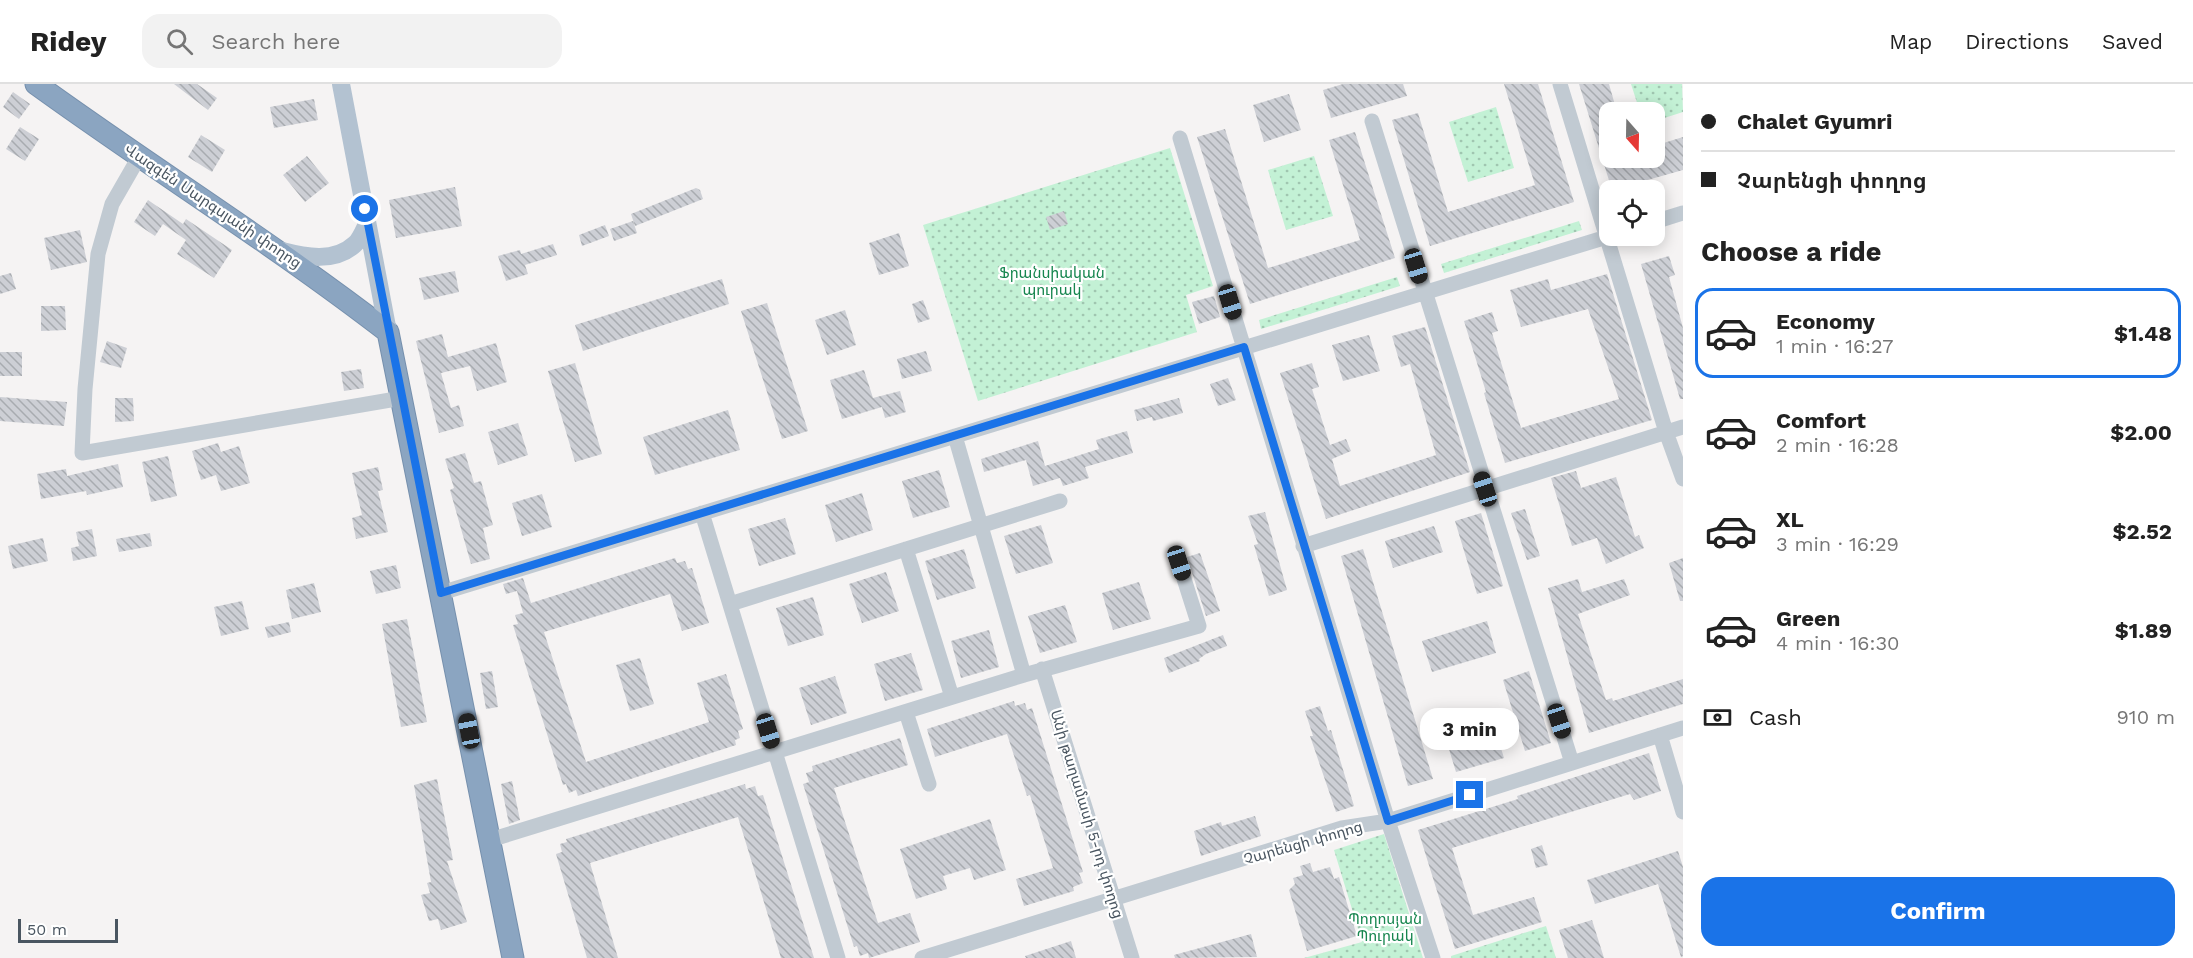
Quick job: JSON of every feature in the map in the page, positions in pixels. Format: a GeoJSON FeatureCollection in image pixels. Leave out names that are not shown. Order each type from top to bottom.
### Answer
{"type":"FeatureCollection","features":[{"type":"Feature","properties":{"kind":"highway","name":"Վազգեն Սարգսյանի փողոց"},"geometry":{"type":"LineString","coordinates":[[36,84],[139,157],[309,271],[388,332]]}},
{"type":"Feature","properties":{"kind":"highway"},"geometry":{"type":"LineString","coordinates":[[388,332],[513,958]]}},
{"type":"Feature","properties":{"kind":"main road"},"geometry":{"type":"LineString","coordinates":[[341,84],[388,332]]}},
{"type":"Feature","properties":{"kind":"main road"},"geometry":{"type":"LineString","coordinates":[[277,250],[308,258],[336,256],[355,244],[367,224]]}},
{"type":"Feature","properties":{"kind":"street"},"geometry":{"type":"LineString","coordinates":[[1560,84],[1599,208]]}},
{"type":"Feature","properties":{"kind":"street"},"geometry":{"type":"LineString","coordinates":[[1372,121],[1572,763]]}},
{"type":"Feature","properties":{"kind":"street"},"geometry":{"type":"LineString","coordinates":[[1180,138],[1303,546],[1433,958]]}},
{"type":"Feature","properties":{"kind":"street"},"geometry":{"type":"LineString","coordinates":[[139,157],[112,204],[98,254],[82,453],[402,398]]}},
{"type":"Feature","properties":{"kind":"street"},"geometry":{"type":"LineString","coordinates":[[1665,219],[1683,213]]}},
{"type":"Feature","properties":{"kind":"street"},"geometry":{"type":"LineString","coordinates":[[441,593],[1599,239]]}},
{"type":"Feature","properties":{"kind":"street"},"geometry":{"type":"LineString","coordinates":[[1611,246],[1666,432],[1683,479]]}},
{"type":"Feature","properties":{"kind":"street"},"geometry":{"type":"LineString","coordinates":[[1303,546],[1683,427]]}},
{"type":"Feature","properties":{"kind":"street"},"geometry":{"type":"LineString","coordinates":[[955,436],[1024,675]]}},
{"type":"Feature","properties":{"kind":"street"},"geometry":{"type":"LineString","coordinates":[[730,604],[1060,501]]}},
{"type":"Feature","properties":{"kind":"street"},"geometry":{"type":"LineString","coordinates":[[702,513],[838,958]]}},
{"type":"Feature","properties":{"kind":"street"},"geometry":{"type":"LineString","coordinates":[[906,549],[952,698]]}},
{"type":"Feature","properties":{"kind":"street"},"geometry":{"type":"LineString","coordinates":[[490,840],[1042,669],[1199,626],[1179,563]]}},
{"type":"Feature","properties":{"kind":"street","name":"Անի թաղամասի 5-րդ փողոց"},"geometry":{"type":"LineString","coordinates":[[1042,669],[1132,958]]}},
{"type":"Feature","properties":{"kind":"street"},"geometry":{"type":"LineString","coordinates":[[906,712],[929,784]]}},
{"type":"Feature","properties":{"kind":"street","name":"Չարենցի փողոց"},"geometry":{"type":"LineString","coordinates":[[922,958],[1342,828],[1388,821],[1683,728]]}},
{"type":"Feature","properties":{"kind":"street"},"geometry":{"type":"LineString","coordinates":[[1660,735],[1683,812]]}},
{"type":"Feature","properties":{"kind":"green space"},"geometry":{"type":"Polygon","coordinates":[[[1631,84],[1682,84],[1683,112],[1665,118],[1665,102],[1637,102],[1631,84]]]}},
{"type":"Feature","properties":{"kind":"green space"},"geometry":{"type":"Polygon","coordinates":[[[1496,107],[1514,168],[1468,182],[1449,122],[1496,107]]]}},
{"type":"Feature","properties":{"kind":"green space","name":"Ֆրանսիական պուրակ"},"geometry":{"type":"Polygon","coordinates":[[[1170,148],[1213,286],[1186,295],[1197,332],[978,401],[923,225],[1170,148]]]}},
{"type":"Feature","properties":{"kind":"green space"},"geometry":{"type":"Polygon","coordinates":[[[1314,156],[1333,216],[1286,230],[1268,170],[1314,156]]]}},
{"type":"Feature","properties":{"kind":"green space"},"geometry":{"type":"Polygon","coordinates":[[[1579,221],[1582,230],[1444,273],[1441,264],[1579,221]]]}},
{"type":"Feature","properties":{"kind":"green space"},"geometry":{"type":"Polygon","coordinates":[[[1397,277],[1400,286],[1261,329],[1259,320],[1397,277]]]}},
{"type":"Feature","properties":{"kind":"green space","name":"Պողոսյան Պուրակ"},"geometry":{"type":"Polygon","coordinates":[[[1384,834],[1423,958],[1304,958],[1362,942],[1334,850],[1384,834]]]}},
{"type":"Feature","properties":{"kind":"green space"},"geometry":{"type":"Polygon","coordinates":[[[1546,926],[1556,958],[1451,958],[1451,956],[1546,926]]]}},
{"type":"Feature","properties":{"kind":"building"},"geometry":{"type":"Polygon","coordinates":[[[174,84],[197,84],[217,98],[208,110],[174,84]]]}},
{"type":"Feature","properties":{"kind":"building"},"geometry":{"type":"Polygon","coordinates":[[[1343,84],[1403,84],[1407,96],[1331,118],[1323,90],[1343,84]]]}},
{"type":"Feature","properties":{"kind":"building"},"geometry":{"type":"Polygon","coordinates":[[[1504,84],[1538,84],[1574,202],[1430,246],[1392,120],[1418,113],[1448,212],[1535,185],[1504,84]]]}},
{"type":"Feature","properties":{"kind":"building"},"geometry":{"type":"Polygon","coordinates":[[[1579,84],[1609,84],[1614,102],[1599,102],[1599,148],[1579,84]]]}},
{"type":"Feature","properties":{"kind":"building"},"geometry":{"type":"Polygon","coordinates":[[[13,92],[30,104],[19,119],[3,107],[13,92]]]}},
{"type":"Feature","properties":{"kind":"building"},"geometry":{"type":"Polygon","coordinates":[[[1289,94],[1301,130],[1264,142],[1253,105],[1289,94]]]}},
{"type":"Feature","properties":{"kind":"building"},"geometry":{"type":"Polygon","coordinates":[[[314,99],[318,120],[274,128],[270,107],[314,99]]]}},
{"type":"Feature","properties":{"kind":"building"},"geometry":{"type":"Polygon","coordinates":[[[20,127],[39,139],[25,161],[6,149],[20,127]]]}},
{"type":"Feature","properties":{"kind":"building"},"geometry":{"type":"Polygon","coordinates":[[[1225,129],[1268,268],[1360,240],[1329,140],[1355,132],[1395,258],[1250,304],[1197,137],[1225,129]]]}},
{"type":"Feature","properties":{"kind":"building"},"geometry":{"type":"Polygon","coordinates":[[[201,135],[225,150],[212,172],[188,157],[201,135]]]}},
{"type":"Feature","properties":{"kind":"building"},"geometry":{"type":"Polygon","coordinates":[[[1683,137],[1683,170],[1648,180],[1609,180],[1605,168],[1665,168],[1665,143],[1683,137]]]}},
{"type":"Feature","properties":{"kind":"building"},"geometry":{"type":"Polygon","coordinates":[[[307,156],[329,183],[305,202],[283,175],[307,156]]]}},
{"type":"Feature","properties":{"kind":"building"},"geometry":{"type":"Polygon","coordinates":[[[455,187],[462,226],[396,238],[389,200],[455,187]]]}},
{"type":"Feature","properties":{"kind":"building"},"geometry":{"type":"Polygon","coordinates":[[[696,188],[700,190],[703,199],[635,226],[631,214],[696,188]]]}},
{"type":"Feature","properties":{"kind":"building"},"geometry":{"type":"Polygon","coordinates":[[[148,200],[183,224],[186,219],[232,250],[214,278],[177,254],[186,240],[163,224],[155,236],[134,222],[148,200]]]}},
{"type":"Feature","properties":{"kind":"building"},"geometry":{"type":"Polygon","coordinates":[[[1064,211],[1068,224],[1050,230],[1046,217],[1064,211]]]}},
{"type":"Feature","properties":{"kind":"building"},"geometry":{"type":"Polygon","coordinates":[[[633,221],[637,233],[614,241],[610,229],[633,221]]]}},
{"type":"Feature","properties":{"kind":"building"},"geometry":{"type":"Polygon","coordinates":[[[605,225],[609,236],[582,246],[579,235],[605,225]]]}},
{"type":"Feature","properties":{"kind":"building"},"geometry":{"type":"Polygon","coordinates":[[[80,230],[87,262],[51,270],[44,238],[80,230]]]}},
{"type":"Feature","properties":{"kind":"building"},"geometry":{"type":"Polygon","coordinates":[[[899,233],[909,266],[879,275],[869,243],[899,233]]]}},
{"type":"Feature","properties":{"kind":"building"},"geometry":{"type":"Polygon","coordinates":[[[553,244],[557,255],[525,265],[528,274],[506,281],[498,256],[520,250],[521,254],[553,244]]]}},
{"type":"Feature","properties":{"kind":"building"},"geometry":{"type":"Polygon","coordinates":[[[1669,256],[1675,275],[1669,277],[1683,328],[1683,399],[1680,399],[1641,264],[1669,256]]]}},
{"type":"Feature","properties":{"kind":"building"},"geometry":{"type":"Polygon","coordinates":[[[455,271],[459,292],[424,300],[419,278],[455,271]]]}},
{"type":"Feature","properties":{"kind":"building"},"geometry":{"type":"Polygon","coordinates":[[[11,273],[16,289],[0,294],[0,276],[11,273]]]}},
{"type":"Feature","properties":{"kind":"building"},"geometry":{"type":"Polygon","coordinates":[[[1607,274],[1652,420],[1505,463],[1464,321],[1492,312],[1498,331],[1492,333],[1521,428],[1619,399],[1588,309],[1521,327],[1510,290],[1548,279],[1551,290],[1607,274]]]}},
{"type":"Feature","properties":{"kind":"building"},"geometry":{"type":"Polygon","coordinates":[[[722,279],[729,304],[583,351],[575,325],[722,279]]]}},
{"type":"Feature","properties":{"kind":"building"},"geometry":{"type":"Polygon","coordinates":[[[1214,296],[1220,317],[1199,324],[1192,302],[1214,296]]]}},
{"type":"Feature","properties":{"kind":"building"},"geometry":{"type":"Polygon","coordinates":[[[923,300],[930,319],[918,323],[912,304],[923,300]]]}},
{"type":"Feature","properties":{"kind":"building"},"geometry":{"type":"Polygon","coordinates":[[[767,303],[808,431],[782,439],[741,311],[767,303]]]}},
{"type":"Feature","properties":{"kind":"building"},"geometry":{"type":"Polygon","coordinates":[[[41,306],[65,306],[66,330],[41,331],[41,306]]]}},
{"type":"Feature","properties":{"kind":"building"},"geometry":{"type":"Polygon","coordinates":[[[845,310],[856,345],[827,355],[815,320],[845,310]]]}},
{"type":"Feature","properties":{"kind":"building"},"geometry":{"type":"Polygon","coordinates":[[[1425,327],[1470,472],[1326,519],[1280,373],[1312,363],[1319,387],[1312,389],[1330,445],[1346,439],[1351,451],[1332,459],[1340,486],[1436,455],[1410,364],[1401,367],[1392,336],[1425,327]]]}},
{"type":"Feature","properties":{"kind":"building"},"geometry":{"type":"Polygon","coordinates":[[[442,334],[448,357],[496,343],[507,382],[477,391],[470,366],[441,373],[451,408],[459,405],[464,426],[439,433],[416,341],[442,334]]]}},
{"type":"Feature","properties":{"kind":"building"},"geometry":{"type":"Polygon","coordinates":[[[1369,335],[1380,371],[1343,381],[1332,345],[1369,335]]]}},
{"type":"Feature","properties":{"kind":"building"},"geometry":{"type":"Polygon","coordinates":[[[107,341],[127,348],[121,368],[100,362],[107,341]]]}},
{"type":"Feature","properties":{"kind":"building"},"geometry":{"type":"Polygon","coordinates":[[[926,351],[932,371],[902,379],[897,359],[926,351]]]}},
{"type":"Feature","properties":{"kind":"building"},"geometry":{"type":"Polygon","coordinates":[[[0,352],[22,352],[22,376],[0,376],[0,352]]]}},
{"type":"Feature","properties":{"kind":"building"},"geometry":{"type":"Polygon","coordinates":[[[575,363],[602,454],[575,462],[548,371],[575,363]]]}},
{"type":"Feature","properties":{"kind":"building"},"geometry":{"type":"Polygon","coordinates":[[[361,369],[364,388],[344,391],[341,372],[361,369]]]}},
{"type":"Feature","properties":{"kind":"building"},"geometry":{"type":"Polygon","coordinates":[[[864,370],[873,398],[900,391],[906,412],[885,418],[882,407],[842,419],[830,380],[864,370]]]}},
{"type":"Feature","properties":{"kind":"building"},"geometry":{"type":"Polygon","coordinates":[[[1228,378],[1236,400],[1218,406],[1210,384],[1228,378]]]}},
{"type":"Feature","properties":{"kind":"building"},"geometry":{"type":"Polygon","coordinates":[[[0,397],[67,402],[64,426],[0,421],[0,397]]]}},
{"type":"Feature","properties":{"kind":"building"},"geometry":{"type":"Polygon","coordinates":[[[115,398],[133,398],[134,421],[115,422],[115,398]]]}},
{"type":"Feature","properties":{"kind":"building"},"geometry":{"type":"Polygon","coordinates":[[[1179,398],[1183,413],[1153,421],[1152,417],[1137,421],[1134,410],[1179,398]]]}},
{"type":"Feature","properties":{"kind":"building"},"geometry":{"type":"Polygon","coordinates":[[[728,410],[740,450],[655,475],[643,437],[728,410]]]}},
{"type":"Feature","properties":{"kind":"building"},"geometry":{"type":"Polygon","coordinates":[[[518,423],[528,455],[498,465],[488,432],[518,423]]]}},
{"type":"Feature","properties":{"kind":"building"},"geometry":{"type":"Polygon","coordinates":[[[1127,431],[1133,453],[1085,467],[1089,478],[1063,486],[1060,478],[1033,486],[1026,460],[984,472],[981,459],[1038,441],[1045,466],[1099,449],[1096,440],[1127,431]]]}},
{"type":"Feature","properties":{"kind":"building"},"geometry":{"type":"Polygon","coordinates":[[[218,443],[221,452],[239,446],[250,483],[221,491],[216,475],[201,480],[192,451],[218,443]]]}},
{"type":"Feature","properties":{"kind":"building"},"geometry":{"type":"Polygon","coordinates":[[[465,453],[474,483],[481,481],[493,525],[483,528],[490,559],[471,564],[450,490],[454,488],[445,459],[465,453]]]}},
{"type":"Feature","properties":{"kind":"building"},"geometry":{"type":"Polygon","coordinates":[[[168,456],[177,496],[151,502],[142,462],[168,456]]]}},
{"type":"Feature","properties":{"kind":"building"},"geometry":{"type":"Polygon","coordinates":[[[118,464],[123,487],[87,495],[86,491],[41,499],[37,474],[66,469],[67,476],[118,464]]]}},
{"type":"Feature","properties":{"kind":"building"},"geometry":{"type":"Polygon","coordinates":[[[378,467],[383,490],[378,491],[388,532],[356,539],[352,518],[362,515],[352,473],[378,467]]]}},
{"type":"Feature","properties":{"kind":"building"},"geometry":{"type":"Polygon","coordinates":[[[939,470],[950,507],[913,518],[902,481],[939,470]]]}},
{"type":"Feature","properties":{"kind":"building"},"geometry":{"type":"Polygon","coordinates":[[[1576,471],[1581,488],[1616,477],[1635,537],[1639,535],[1644,548],[1606,564],[1597,538],[1572,546],[1551,478],[1576,471]]]}},
{"type":"Feature","properties":{"kind":"building"},"geometry":{"type":"Polygon","coordinates":[[[862,493],[873,530],[836,542],[825,505],[862,493]]]}},
{"type":"Feature","properties":{"kind":"building"},"geometry":{"type":"Polygon","coordinates":[[[542,494],[552,527],[522,536],[512,503],[542,494]]]}},
{"type":"Feature","properties":{"kind":"building"},"geometry":{"type":"Polygon","coordinates":[[[1525,509],[1540,556],[1527,560],[1511,513],[1525,509]]]}},
{"type":"Feature","properties":{"kind":"building"},"geometry":{"type":"Polygon","coordinates":[[[1265,512],[1287,590],[1269,596],[1254,545],[1258,544],[1248,516],[1265,512]]]}},
{"type":"Feature","properties":{"kind":"building"},"geometry":{"type":"Polygon","coordinates":[[[1481,513],[1503,586],[1477,594],[1455,521],[1481,513]]]}},
{"type":"Feature","properties":{"kind":"building"},"geometry":{"type":"Polygon","coordinates":[[[785,518],[796,554],[759,566],[748,529],[785,518]]]}},
{"type":"Feature","properties":{"kind":"building"},"geometry":{"type":"Polygon","coordinates":[[[1041,525],[1053,563],[1016,574],[1004,536],[1041,525]]]}},
{"type":"Feature","properties":{"kind":"building"},"geometry":{"type":"Polygon","coordinates":[[[1434,526],[1443,552],[1393,568],[1385,541],[1434,526]]]}},
{"type":"Feature","properties":{"kind":"building"},"geometry":{"type":"Polygon","coordinates":[[[92,529],[97,556],[73,561],[71,548],[79,546],[76,532],[92,529]]]}},
{"type":"Feature","properties":{"kind":"building"},"geometry":{"type":"Polygon","coordinates":[[[150,533],[152,546],[119,552],[116,539],[150,533]]]}},
{"type":"Feature","properties":{"kind":"building"},"geometry":{"type":"Polygon","coordinates":[[[43,538],[48,561],[13,569],[8,546],[43,538]]]}},
{"type":"Feature","properties":{"kind":"building"},"geometry":{"type":"Polygon","coordinates":[[[964,549],[976,588],[937,600],[925,561],[964,549]]]}},
{"type":"Feature","properties":{"kind":"building"},"geometry":{"type":"Polygon","coordinates":[[[1363,549],[1433,779],[1408,786],[1341,556],[1363,549]]]}},
{"type":"Feature","properties":{"kind":"building"},"geometry":{"type":"Polygon","coordinates":[[[1200,553],[1220,611],[1206,616],[1187,557],[1200,553]]]}},
{"type":"Feature","properties":{"kind":"building"},"geometry":{"type":"Polygon","coordinates":[[[675,558],[677,563],[685,561],[688,569],[692,568],[709,623],[682,631],[670,594],[544,632],[586,762],[709,722],[697,683],[726,674],[743,729],[738,731],[740,738],[735,740],[736,745],[578,796],[576,790],[569,793],[566,784],[563,785],[513,625],[518,624],[515,615],[523,613],[517,591],[506,594],[503,584],[523,578],[531,603],[675,558]]]}},
{"type":"Feature","properties":{"kind":"building"},"geometry":{"type":"Polygon","coordinates":[[[1683,558],[1683,601],[1680,601],[1669,563],[1683,558]]]}},
{"type":"Feature","properties":{"kind":"building"},"geometry":{"type":"Polygon","coordinates":[[[396,565],[401,588],[376,594],[370,571],[396,565]]]}},
{"type":"Feature","properties":{"kind":"building"},"geometry":{"type":"Polygon","coordinates":[[[886,572],[899,611],[862,623],[849,584],[886,572]]]}},
{"type":"Feature","properties":{"kind":"building"},"geometry":{"type":"Polygon","coordinates":[[[1578,579],[1582,592],[1624,579],[1630,595],[1578,614],[1606,700],[1612,698],[1613,701],[1683,679],[1683,704],[1589,733],[1548,588],[1578,579]]]}},
{"type":"Feature","properties":{"kind":"building"},"geometry":{"type":"Polygon","coordinates":[[[1139,582],[1151,619],[1113,630],[1102,593],[1139,582]]]}},
{"type":"Feature","properties":{"kind":"building"},"geometry":{"type":"Polygon","coordinates":[[[314,583],[321,612],[292,619],[286,590],[314,583]]]}},
{"type":"Feature","properties":{"kind":"building"},"geometry":{"type":"Polygon","coordinates":[[[813,597],[824,635],[788,646],[776,608],[813,597]]]}},
{"type":"Feature","properties":{"kind":"building"},"geometry":{"type":"Polygon","coordinates":[[[242,601],[249,629],[221,636],[214,607],[242,601]]]}},
{"type":"Feature","properties":{"kind":"building"},"geometry":{"type":"Polygon","coordinates":[[[1065,605],[1077,642],[1040,653],[1028,616],[1065,605]]]}},
{"type":"Feature","properties":{"kind":"building"},"geometry":{"type":"Polygon","coordinates":[[[407,619],[427,722],[401,727],[382,624],[407,619]]]}},
{"type":"Feature","properties":{"kind":"building"},"geometry":{"type":"Polygon","coordinates":[[[1487,621],[1496,653],[1432,672],[1422,641],[1487,621]]]}},
{"type":"Feature","properties":{"kind":"building"},"geometry":{"type":"Polygon","coordinates":[[[289,622],[291,632],[268,638],[265,627],[289,622]]]}},
{"type":"Feature","properties":{"kind":"building"},"geometry":{"type":"Polygon","coordinates":[[[989,630],[999,667],[961,678],[951,641],[989,630]]]}},
{"type":"Feature","properties":{"kind":"building"},"geometry":{"type":"Polygon","coordinates":[[[1223,635],[1227,646],[1206,654],[1199,659],[1200,661],[1169,673],[1164,658],[1223,635]]]}},
{"type":"Feature","properties":{"kind":"building"},"geometry":{"type":"Polygon","coordinates":[[[911,653],[923,690],[885,701],[874,664],[911,653]]]}},
{"type":"Feature","properties":{"kind":"building"},"geometry":{"type":"Polygon","coordinates":[[[640,658],[654,704],[630,711],[616,665],[640,658]]]}},
{"type":"Feature","properties":{"kind":"building"},"geometry":{"type":"Polygon","coordinates":[[[492,671],[498,707],[486,709],[480,673],[492,671]]]}},
{"type":"Feature","properties":{"kind":"building"},"geometry":{"type":"Polygon","coordinates":[[[1529,671],[1551,743],[1525,751],[1503,680],[1529,671]]]}},
{"type":"Feature","properties":{"kind":"building"},"geometry":{"type":"Polygon","coordinates":[[[835,676],[847,713],[811,725],[799,688],[835,676]]]}},
{"type":"Feature","properties":{"kind":"building"},"geometry":{"type":"Polygon","coordinates":[[[1014,701],[1015,706],[1025,703],[1027,710],[1032,708],[1083,872],[1079,873],[1083,883],[1073,887],[1074,891],[1024,906],[1016,879],[1053,868],[1030,795],[1027,796],[1007,734],[935,757],[927,729],[1014,701]]]}},
{"type":"Feature","properties":{"kind":"building"},"geometry":{"type":"Polygon","coordinates":[[[1320,706],[1328,731],[1331,730],[1354,806],[1336,812],[1310,736],[1313,736],[1305,711],[1320,706]]]}},
{"type":"Feature","properties":{"kind":"building"},"geometry":{"type":"Polygon","coordinates":[[[1496,732],[1504,758],[1456,772],[1448,746],[1496,732]]]}},
{"type":"Feature","properties":{"kind":"building"},"geometry":{"type":"Polygon","coordinates":[[[900,738],[908,765],[834,788],[878,923],[910,913],[920,942],[869,958],[868,953],[860,956],[857,946],[854,947],[803,784],[809,782],[806,773],[813,771],[812,766],[900,738]]]}},
{"type":"Feature","properties":{"kind":"building"},"geometry":{"type":"Polygon","coordinates":[[[1649,753],[1661,791],[1634,800],[1630,794],[1452,848],[1473,915],[1534,897],[1542,922],[1455,949],[1418,830],[1518,799],[1517,796],[1649,753]]]}},
{"type":"Feature","properties":{"kind":"building"},"geometry":{"type":"Polygon","coordinates":[[[437,779],[453,860],[447,861],[467,922],[441,930],[438,919],[429,921],[421,895],[430,893],[427,883],[431,882],[414,785],[437,779]]]}},
{"type":"Feature","properties":{"kind":"building"},"geometry":{"type":"Polygon","coordinates":[[[512,781],[520,820],[509,824],[501,784],[512,781]]]}},
{"type":"Feature","properties":{"kind":"building"},"geometry":{"type":"Polygon","coordinates":[[[745,784],[746,789],[755,786],[758,796],[763,795],[814,958],[781,958],[738,817],[590,863],[618,958],[587,958],[556,854],[562,852],[560,844],[567,842],[566,839],[745,784]]]}},
{"type":"Feature","properties":{"kind":"building"},"geometry":{"type":"Polygon","coordinates":[[[1255,816],[1261,836],[1201,856],[1194,831],[1221,822],[1222,826],[1255,816]]]}},
{"type":"Feature","properties":{"kind":"building"},"geometry":{"type":"Polygon","coordinates":[[[990,819],[1006,870],[974,880],[970,868],[943,876],[947,889],[916,899],[900,849],[990,819]]]}},
{"type":"Feature","properties":{"kind":"building"},"geometry":{"type":"Polygon","coordinates":[[[1542,845],[1548,865],[1536,868],[1531,849],[1542,845]]]}},
{"type":"Feature","properties":{"kind":"building"},"geometry":{"type":"Polygon","coordinates":[[[1678,851],[1683,867],[1683,956],[1681,957],[1658,884],[1595,904],[1587,880],[1678,851]]]}},
{"type":"Feature","properties":{"kind":"building"},"geometry":{"type":"Polygon","coordinates":[[[1310,863],[1313,872],[1330,867],[1334,879],[1339,877],[1357,936],[1307,951],[1289,890],[1295,884],[1293,878],[1303,875],[1300,866],[1310,863]]]}},
{"type":"Feature","properties":{"kind":"building"},"geometry":{"type":"Polygon","coordinates":[[[1592,920],[1604,958],[1568,958],[1559,930],[1592,920]]]}},
{"type":"Feature","properties":{"kind":"building"},"geometry":{"type":"Polygon","coordinates":[[[1251,934],[1257,957],[1175,958],[1174,955],[1251,934]]]}},
{"type":"Feature","properties":{"kind":"building"},"geometry":{"type":"Polygon","coordinates":[[[1071,941],[1076,958],[1026,958],[1025,956],[1071,941]]]}},
{"type":"Feature","properties":{"kind":"route"},"geometry":{"type":"LineString","coordinates":[[365,209],[441,593],[1244,347],[1388,821],[1470,795]]}}]}
